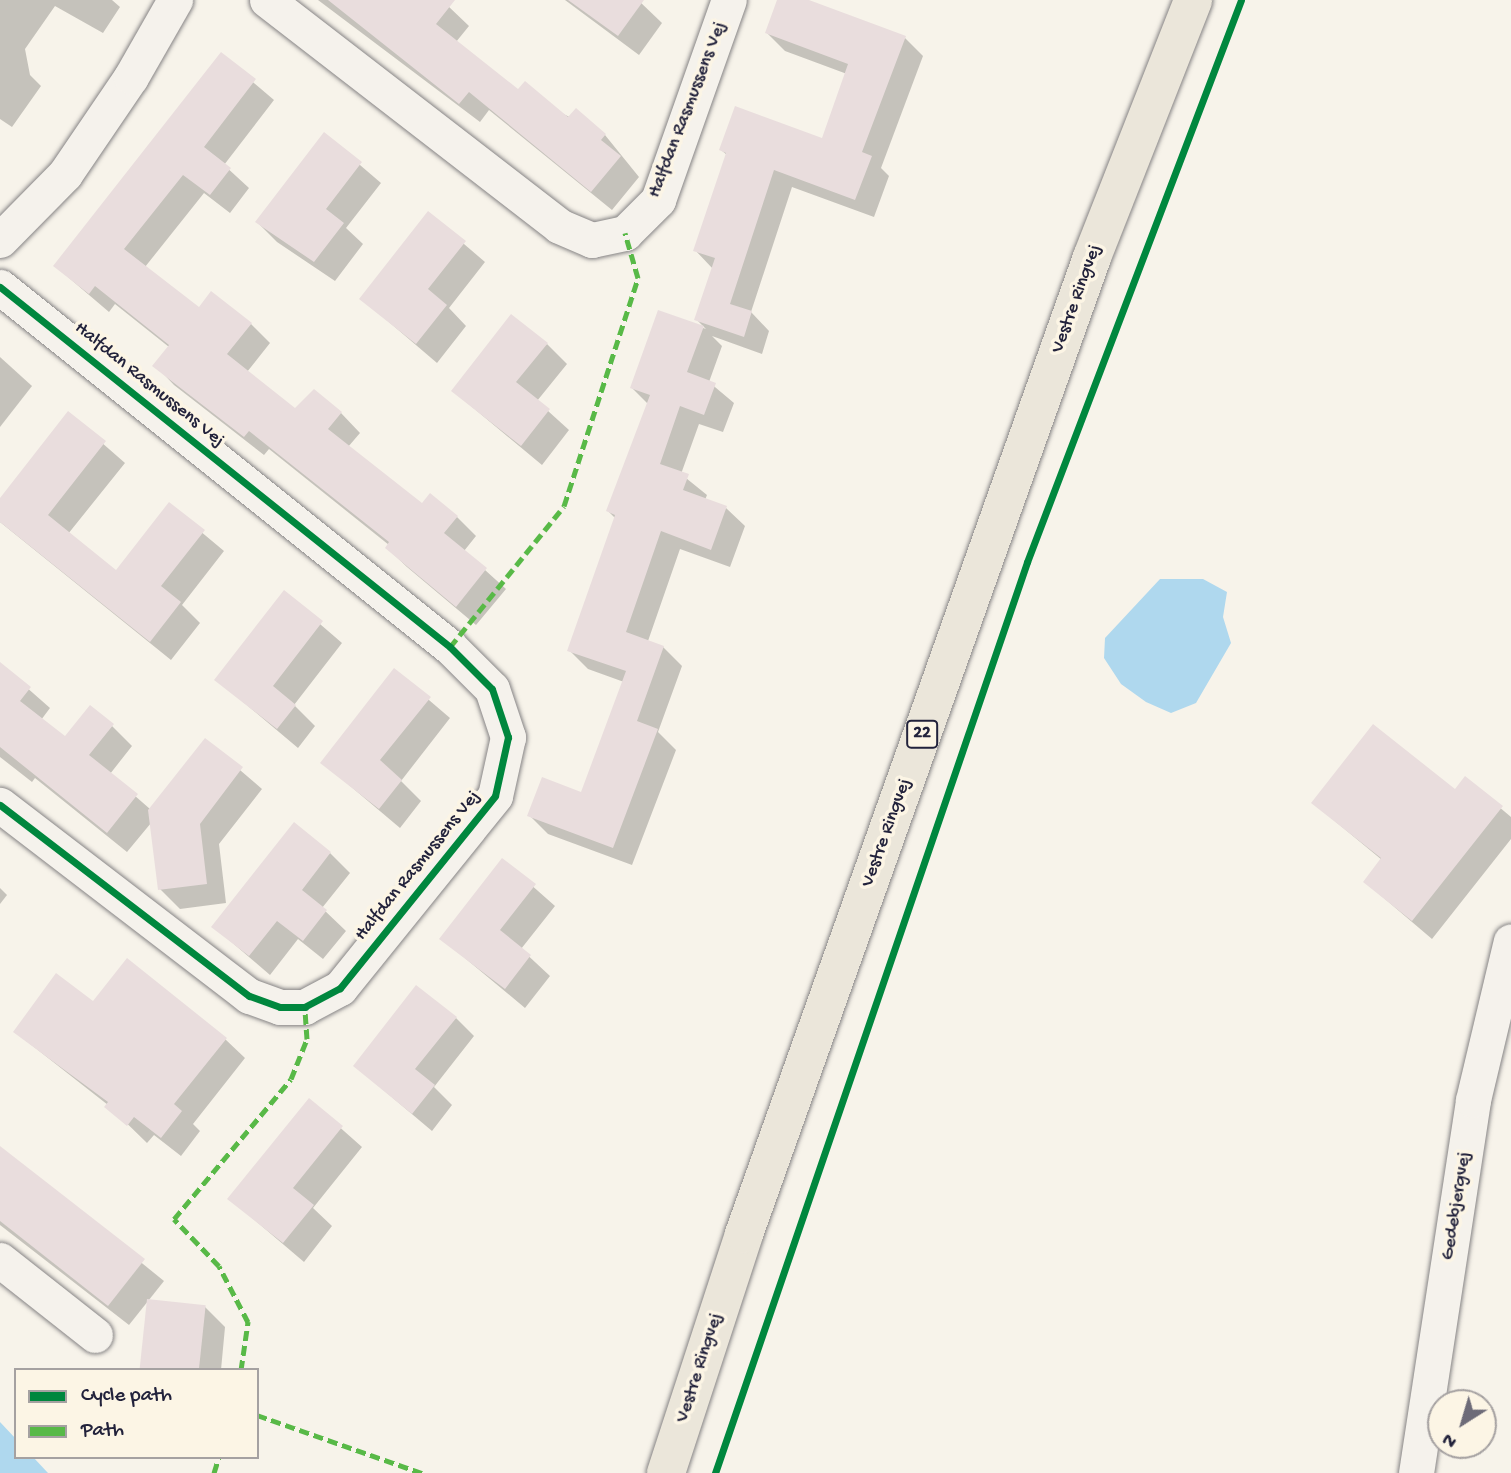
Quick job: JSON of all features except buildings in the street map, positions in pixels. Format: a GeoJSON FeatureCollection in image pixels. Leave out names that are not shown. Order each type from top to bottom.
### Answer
{"type":"FeatureCollection","features":[{"type":"Feature","properties":{"kind":"main road","name":"Vestre Ringvej"},"geometry":{"type":"LineString","coordinates":[[666,1473],[749,1221],[1087,270],[1193,0]]}},
{"type":"Feature","properties":{"kind":"street"},"geometry":{"type":"LineString","coordinates":[[0,240],[65,174],[131,77],[175,0]]}},
{"type":"Feature","properties":{"kind":"street","name":"Halfdan Rasmussens Vej"},"geometry":{"type":"LineString","coordinates":[[267,0],[559,226],[592,240],[625,233],[658,200],[729,0]]}},
{"type":"Feature","properties":{"kind":"street","name":"Halfdan Rasmussens Vej"},"geometry":{"type":"LineString","coordinates":[[0,287],[450,647],[492,689],[508,737],[495,796],[340,988],[305,1007],[280,1007],[249,996],[0,805]]}},
{"type":"Feature","properties":{"kind":"street","name":"Gedebjergvej"},"geometry":{"type":"LineString","coordinates":[[1416,1473],[1473,1100],[1511,941]]}},
{"type":"Feature","properties":{"kind":"street"},"geometry":{"type":"LineString","coordinates":[[0,1260],[96,1335]]}},
{"type":"Feature","properties":{"kind":"water"},"geometry":{"type":"Polygon","coordinates":[[[1160,579],[1203,579],[1227,592],[1223,617],[1231,643],[1196,703],[1171,713],[1146,702],[1121,684],[1104,658],[1105,638],[1160,579]]]}},
{"type":"Feature","properties":{"kind":"water"},"geometry":{"type":"Polygon","coordinates":[[[0,1422],[14,1437],[14,1459],[35,1459],[48,1473],[0,1473],[0,1422]]]}},
{"type":"Feature","properties":{"kind":"marked path"},"geometry":{"type":"LineString","coordinates":[[450,647],[564,506],[638,278],[625,233]]}},
{"type":"Feature","properties":{"kind":"marked path"},"geometry":{"type":"LineString","coordinates":[[241,1368],[248,1322],[219,1266],[174,1219],[291,1079],[307,1039],[305,1007]]}},
{"type":"Feature","properties":{"kind":"marked path"},"geometry":{"type":"LineString","coordinates":[[259,1416],[422,1473]]}},
{"type":"Feature","properties":{"kind":"marked path"},"geometry":{"type":"LineString","coordinates":[[214,1473],[218,1459]]}},
{"type":"Feature","properties":{"kind":"cycle path"},"geometry":{"type":"LineString","coordinates":[[715,1473],[1027,562],[1241,0]]}},
{"type":"Feature","properties":{"kind":"cycle path"},"geometry":{"type":"LineString","coordinates":[[0,287],[450,647],[492,689],[508,737],[495,796],[340,988],[305,1007],[280,1007],[249,996],[0,805]]}}]}
